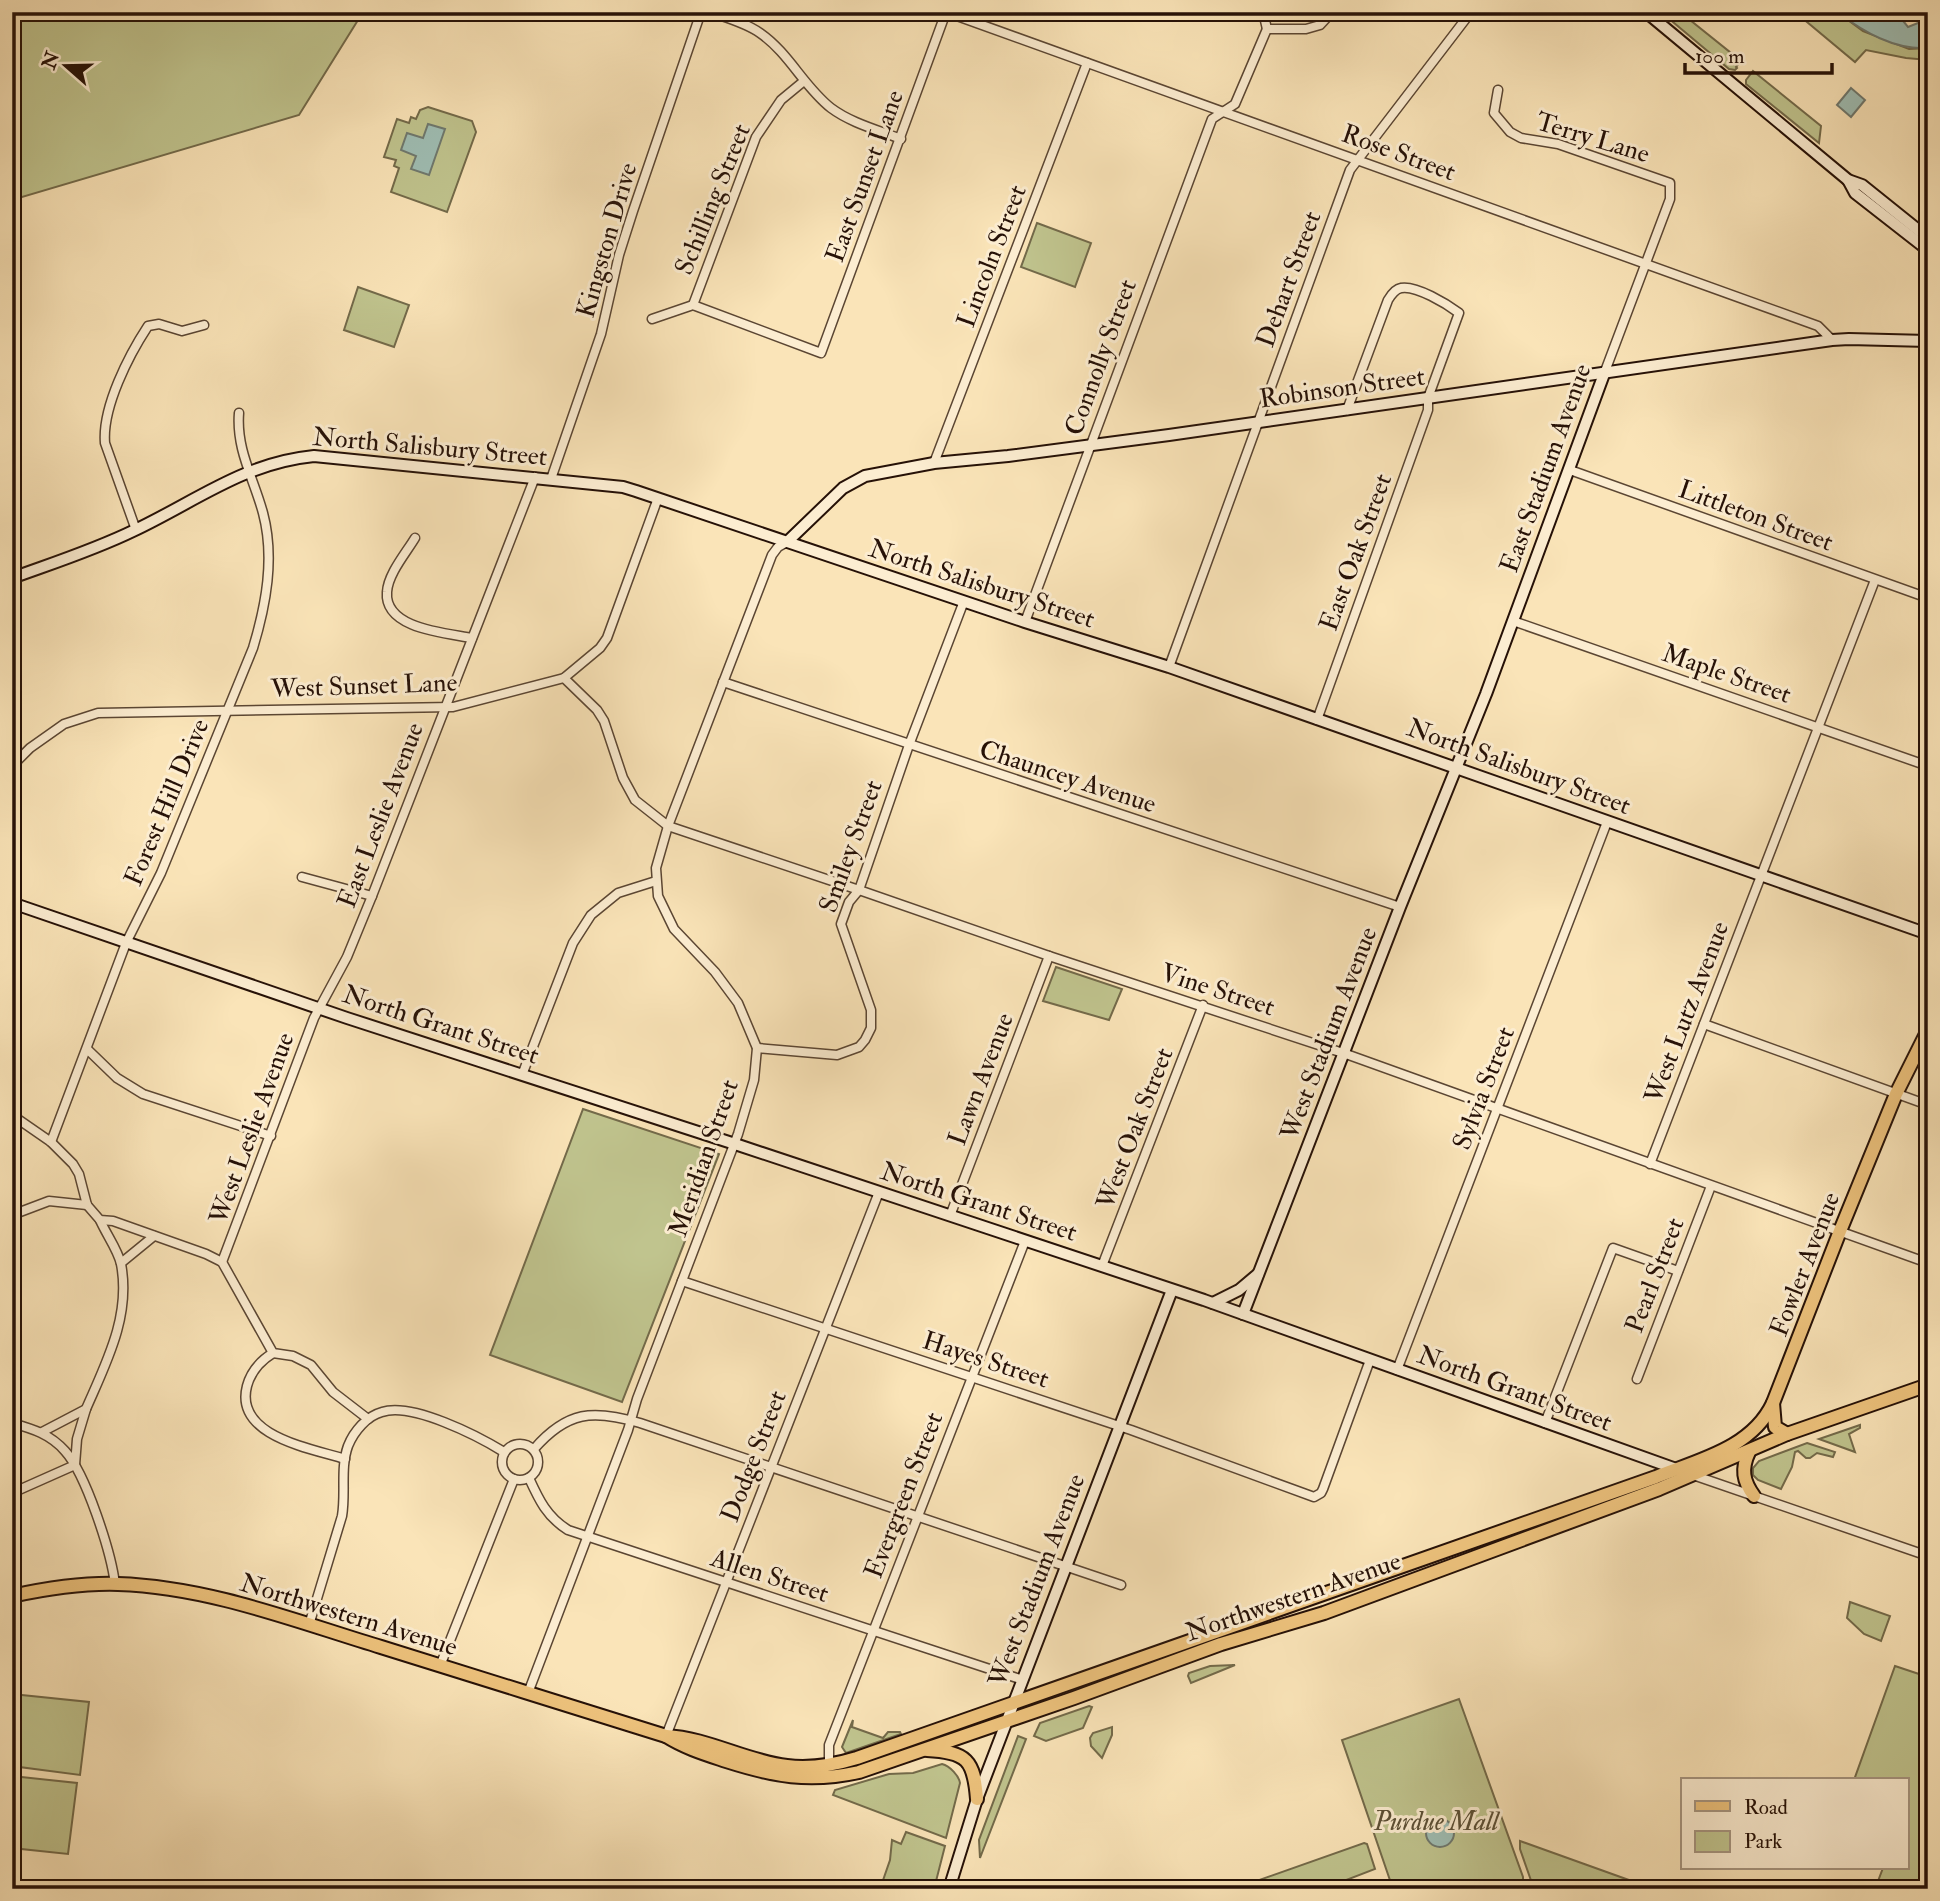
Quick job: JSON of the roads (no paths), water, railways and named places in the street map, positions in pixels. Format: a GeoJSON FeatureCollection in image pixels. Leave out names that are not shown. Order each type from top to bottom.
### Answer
{"type":"FeatureCollection","features":[{"type":"Feature","properties":{"kind":"main road","name":"Fowler Avenue"},"geometry":{"type":"LineString","coordinates":[[1675,1469],[1742,1441],[1762,1423],[1773,1403],[1896,1094],[1928,1030]]}},
{"type":"Feature","properties":{"kind":"main road","name":"Northwestern Avenue"},"geometry":{"type":"LineString","coordinates":[[666,1736],[683,1747],[775,1776],[808,1779],[859,1772],[1104,1688],[1221,1644],[1324,1613],[1693,1475],[1787,1434],[1928,1385]]}},
{"type":"Feature","properties":{"kind":"main road"},"geometry":{"type":"LineString","coordinates":[[1773,1403],[1775,1427],[1787,1434]]}},
{"type":"Feature","properties":{"kind":"main road"},"geometry":{"type":"LineString","coordinates":[[1749,1451],[1743,1473],[1754,1496]]}},
{"type":"Feature","properties":{"kind":"main road","name":"Northwestern Avenue"},"geometry":{"type":"LineString","coordinates":[[12,1596],[36,1591],[115,1584],[194,1593],[309,1625],[666,1736],[687,1737],[778,1765],[806,1768],[857,1758],[1675,1469]]}},
{"type":"Feature","properties":{"kind":"main road"},"geometry":{"type":"LineString","coordinates":[[923,1750],[951,1752],[966,1759],[975,1777],[977,1799]]}},
{"type":"Feature","properties":{"kind":"street","name":"Kingston Drive"},"geometry":{"type":"LineString","coordinates":[[551,479],[601,334],[619,255],[633,211],[701,12]]}},
{"type":"Feature","properties":{"kind":"street"},"geometry":{"type":"LineString","coordinates":[[710,12],[760,32],[783,54],[820,99],[844,116],[901,139]]}},
{"type":"Feature","properties":{"kind":"street","name":"Rose Street"},"geometry":{"type":"LineString","coordinates":[[946,12],[1818,326],[1832,340]]}},
{"type":"Feature","properties":{"kind":"street","name":"East Sunset Lane"},"geometry":{"type":"LineString","coordinates":[[693,305],[821,354],[946,12]]}},
{"type":"Feature","properties":{"kind":"street"},"geometry":{"type":"LineString","coordinates":[[1263,12],[1268,29],[1313,27],[1320,25],[1332,12]]}},
{"type":"Feature","properties":{"kind":"street","name":"Dehart Street"},"geometry":{"type":"LineString","coordinates":[[1168,667],[1350,170],[1471,12]]}},
{"type":"Feature","properties":{"kind":"street"},"geometry":{"type":"LineString","coordinates":[[1646,12],[1848,180],[1862,185],[1928,238]]}},
{"type":"Feature","properties":{"kind":"street","name":"Connolly Street"},"geometry":{"type":"LineString","coordinates":[[1025,622],[1212,119],[1235,104],[1268,29]]}},
{"type":"Feature","properties":{"kind":"street","name":"Lincoln Street"},"geometry":{"type":"LineString","coordinates":[[934,463],[1087,63]]}},
{"type":"Feature","properties":{"kind":"street","name":"Schilling Street"},"geometry":{"type":"LineString","coordinates":[[693,305],[756,137],[781,100],[804,81]]}},
{"type":"Feature","properties":{"kind":"street","name":"Terry Lane"},"geometry":{"type":"LineString","coordinates":[[1498,90],[1494,113],[1510,132],[1521,138],[1558,144],[1670,183]]}},
{"type":"Feature","properties":{"kind":"street"},"geometry":{"type":"LineString","coordinates":[[1848,180],[1855,193],[1928,250]]}},
{"type":"Feature","properties":{"kind":"street","name":"East Stadium Avenue"},"geometry":{"type":"LineString","coordinates":[[1457,768],[1670,199],[1670,183]]}},
{"type":"Feature","properties":{"kind":"street","name":"East Oak Street"},"geometry":{"type":"LineString","coordinates":[[1317,720],[1428,410],[1428,398],[1459,313],[1417,291],[1401,288],[1393,292],[1347,410]]}},
{"type":"Feature","properties":{"kind":"street"},"geometry":{"type":"LineString","coordinates":[[652,319],[693,305]]}},
{"type":"Feature","properties":{"kind":"street"},"geometry":{"type":"LineString","coordinates":[[136,530],[105,443],[110,401],[148,326],[159,324],[182,331],[204,325]]}},
{"type":"Feature","properties":{"kind":"street","name":"Robinson Street"},"geometry":{"type":"LineString","coordinates":[[787,542],[857,479],[934,463],[1008,456],[1347,410],[1832,340],[1928,341]]}},
{"type":"Feature","properties":{"kind":"street","name":"Forest Hill Drive"},"geometry":{"type":"LineString","coordinates":[[51,1142],[126,943],[161,873],[253,648],[266,595],[269,560],[263,513],[239,439],[239,413]]}},
{"type":"Feature","properties":{"kind":"street","name":"North Salisbury Street"},"geometry":{"type":"LineString","coordinates":[[12,578],[103,545],[248,470],[280,460],[314,456],[623,487],[1025,622],[1168,667],[1925,933]]}},
{"type":"Feature","properties":{"kind":"street","name":"Littleton Street"},"geometry":{"type":"LineString","coordinates":[[1570,470],[1928,598]]}},
{"type":"Feature","properties":{"kind":"street","name":"East Leslie Avenue"},"geometry":{"type":"LineString","coordinates":[[318,1008],[346,957],[372,896],[535,477]]}},
{"type":"Feature","properties":{"kind":"street","name":"West Sunset Lane"},"geometry":{"type":"LineString","coordinates":[[12,766],[47,735],[64,724],[121,711],[445,708],[564,678],[600,648],[607,638],[658,498]]}},
{"type":"Feature","properties":{"kind":"street"},"geometry":{"type":"LineString","coordinates":[[415,538],[389,584],[389,608],[399,618],[411,624],[472,638]]}},
{"type":"Feature","properties":{"kind":"street","name":"Meridian Street"},"geometry":{"type":"LineString","coordinates":[[528,1693],[734,1143],[754,1080],[757,1048],[738,1003],[715,972],[670,922],[658,896],[656,867],[668,826],[772,555],[778,547],[787,542]]}},
{"type":"Feature","properties":{"kind":"street","name":"West Lutz Avenue"},"geometry":{"type":"LineString","coordinates":[[1650,1164],[1875,580]]}},
{"type":"Feature","properties":{"kind":"street","name":"Smiley Street"},"geometry":{"type":"LineString","coordinates":[[757,1048],[837,1055],[859,1047],[871,1028],[871,1010],[841,924],[849,902],[859,890],[909,746],[964,601]]}},
{"type":"Feature","properties":{"kind":"street","name":"Maple Street"},"geometry":{"type":"LineString","coordinates":[[1513,621],[1928,766]]}},
{"type":"Feature","properties":{"kind":"street","name":"Vine Street"},"geometry":{"type":"LineString","coordinates":[[564,678],[597,710],[604,721],[623,778],[635,800],[668,826],[1346,1054],[1928,1263]]}},
{"type":"Feature","properties":{"kind":"street","name":"Chauncey Avenue"},"geometry":{"type":"LineString","coordinates":[[723,682],[1400,907]]}},
{"type":"Feature","properties":{"kind":"street","name":"West Stadium Avenue"},"geometry":{"type":"LineString","coordinates":[[1243,1314],[1346,1054],[1400,907],[1457,768]]}},
{"type":"Feature","properties":{"kind":"street","name":"Sylvia Street"},"geometry":{"type":"LineString","coordinates":[[1397,1370],[1608,822]]}},
{"type":"Feature","properties":{"kind":"street"},"geometry":{"type":"LineString","coordinates":[[302,877],[372,896]]}},
{"type":"Feature","properties":{"kind":"street"},"geometry":{"type":"LineString","coordinates":[[522,1075],[573,943],[591,915],[618,893],[656,881]]}},
{"type":"Feature","properties":{"kind":"street","name":"North Grant Street"},"geometry":{"type":"LineString","coordinates":[[12,903],[318,1008],[1213,1303],[1545,1423],[1928,1556]]}},
{"type":"Feature","properties":{"kind":"street"},"geometry":{"type":"LineString","coordinates":[[1925,933],[1928,918]]}},
{"type":"Feature","properties":{"kind":"street","name":"Lawn Avenue"},"geometry":{"type":"LineString","coordinates":[[950,1216],[1049,956]]}},
{"type":"Feature","properties":{"kind":"street","name":"West Oak Street"},"geometry":{"type":"LineString","coordinates":[[1102,1266],[1203,1005]]}},
{"type":"Feature","properties":{"kind":"street","name":"West Leslie Avenue"},"geometry":{"type":"LineString","coordinates":[[222,1262],[318,1008]]}},
{"type":"Feature","properties":{"kind":"street"},"geometry":{"type":"LineString","coordinates":[[1704,1024],[1928,1105]]}},
{"type":"Feature","properties":{"kind":"street"},"geometry":{"type":"LineString","coordinates":[[87,1049],[117,1078],[143,1094],[271,1136]]}},
{"type":"Feature","properties":{"kind":"street"},"geometry":{"type":"LineString","coordinates":[[12,1115],[51,1142],[79,1174],[87,1205],[100,1220],[121,1262],[123,1309],[118,1331],[76,1439],[75,1465]]}},
{"type":"Feature","properties":{"kind":"street","name":"Pearl Street"},"geometry":{"type":"LineString","coordinates":[[1637,1379],[1711,1186]]}},
{"type":"Feature","properties":{"kind":"street","name":"Dodge Street"},"geometry":{"type":"LineString","coordinates":[[666,1736],[879,1192]]}},
{"type":"Feature","properties":{"kind":"street"},"geometry":{"type":"LineString","coordinates":[[12,1215],[49,1201],[87,1205]]}},
{"type":"Feature","properties":{"kind":"street"},"geometry":{"type":"LineString","coordinates":[[100,1220],[154,1236],[222,1262],[273,1353]]}},
{"type":"Feature","properties":{"kind":"street"},"geometry":{"type":"LineString","coordinates":[[121,1262],[154,1236]]}},
{"type":"Feature","properties":{"kind":"street","name":"Evergreen Street"},"geometry":{"type":"LineString","coordinates":[[829,1765],[829,1745],[1025,1241]]}},
{"type":"Feature","properties":{"kind":"street"},"geometry":{"type":"LineString","coordinates":[[1545,1423],[1613,1248],[1678,1271]]}},
{"type":"Feature","properties":{"kind":"street"},"geometry":{"type":"LineString","coordinates":[[1213,1303],[1239,1290],[1260,1272]]}},
{"type":"Feature","properties":{"kind":"street","name":"Hayes Street"},"geometry":{"type":"LineString","coordinates":[[682,1281],[1120,1426],[1310,1496],[1321,1493],[1370,1360]]}},
{"type":"Feature","properties":{"kind":"street","name":"West Stadium Avenue"},"geometry":{"type":"LineString","coordinates":[[949,1889],[977,1799],[1172,1290]]}},
{"type":"Feature","properties":{"kind":"street"},"geometry":{"type":"LineString","coordinates":[[345,1459],[272,1435],[259,1427],[247,1409],[245,1395],[248,1382],[263,1359],[273,1353],[293,1356],[310,1365],[333,1392],[368,1419]]}},
{"type":"Feature","properties":{"kind":"street"},"geometry":{"type":"LineString","coordinates":[[42,1432],[86,1409]]}},
{"type":"Feature","properties":{"kind":"street"},"geometry":{"type":"LineString","coordinates":[[309,1625],[342,1516],[345,1459],[355,1432],[368,1419],[382,1412],[397,1410],[414,1413],[465,1430],[505,1452]]}},
{"type":"Feature","properties":{"kind":"street"},"geometry":{"type":"LineString","coordinates":[[534,1449],[548,1433],[575,1417],[604,1414],[631,1420],[1121,1585]]}},
{"type":"Feature","properties":{"kind":"street"},"geometry":{"type":"LineString","coordinates":[[12,1423],[42,1432],[66,1451],[75,1465],[113,1568],[115,1584]]}},
{"type":"Feature","properties":{"kind":"street"},"geometry":{"type":"LineString","coordinates":[[519,1443],[529,1446],[537,1454],[538,1464],[529,1478],[513,1479],[503,1467],[505,1452],[519,1443]]}},
{"type":"Feature","properties":{"kind":"street"},"geometry":{"type":"LineString","coordinates":[[12,1493],[75,1465]]}},
{"type":"Feature","properties":{"kind":"street","name":"Allen Street"},"geometry":{"type":"LineString","coordinates":[[529,1478],[541,1504],[554,1521],[568,1530],[1023,1680]]}},
{"type":"Feature","properties":{"kind":"street"},"geometry":{"type":"LineString","coordinates":[[440,1665],[513,1479]]}},
{"type":"Feature","properties":{"kind":"water"},"geometry":{"type":"Polygon","coordinates":[[[1837,12],[1900,12],[1899,16],[1908,27],[1928,19],[1928,48],[1891,43],[1837,12]]]}},
{"type":"Feature","properties":{"kind":"water"},"geometry":{"type":"Polygon","coordinates":[[[1851,88],[1865,100],[1851,117],[1837,105],[1851,88]]]}},
{"type":"Feature","properties":{"kind":"water"},"geometry":{"type":"Polygon","coordinates":[[[428,124],[445,129],[429,175],[411,169],[416,156],[401,150],[407,133],[423,138],[428,124]]]}},
{"type":"Feature","properties":{"kind":"water"},"geometry":{"type":"Polygon","coordinates":[[[1440,1819],[1450,1823],[1454,1833],[1450,1843],[1440,1847],[1430,1843],[1426,1833],[1430,1823],[1440,1819]]]}},
{"type":"Feature","properties":{"kind":"park label","name":"Purdue Mall"},"geometry":{"type":"Point","coordinates":[1436,1821]}}]}
